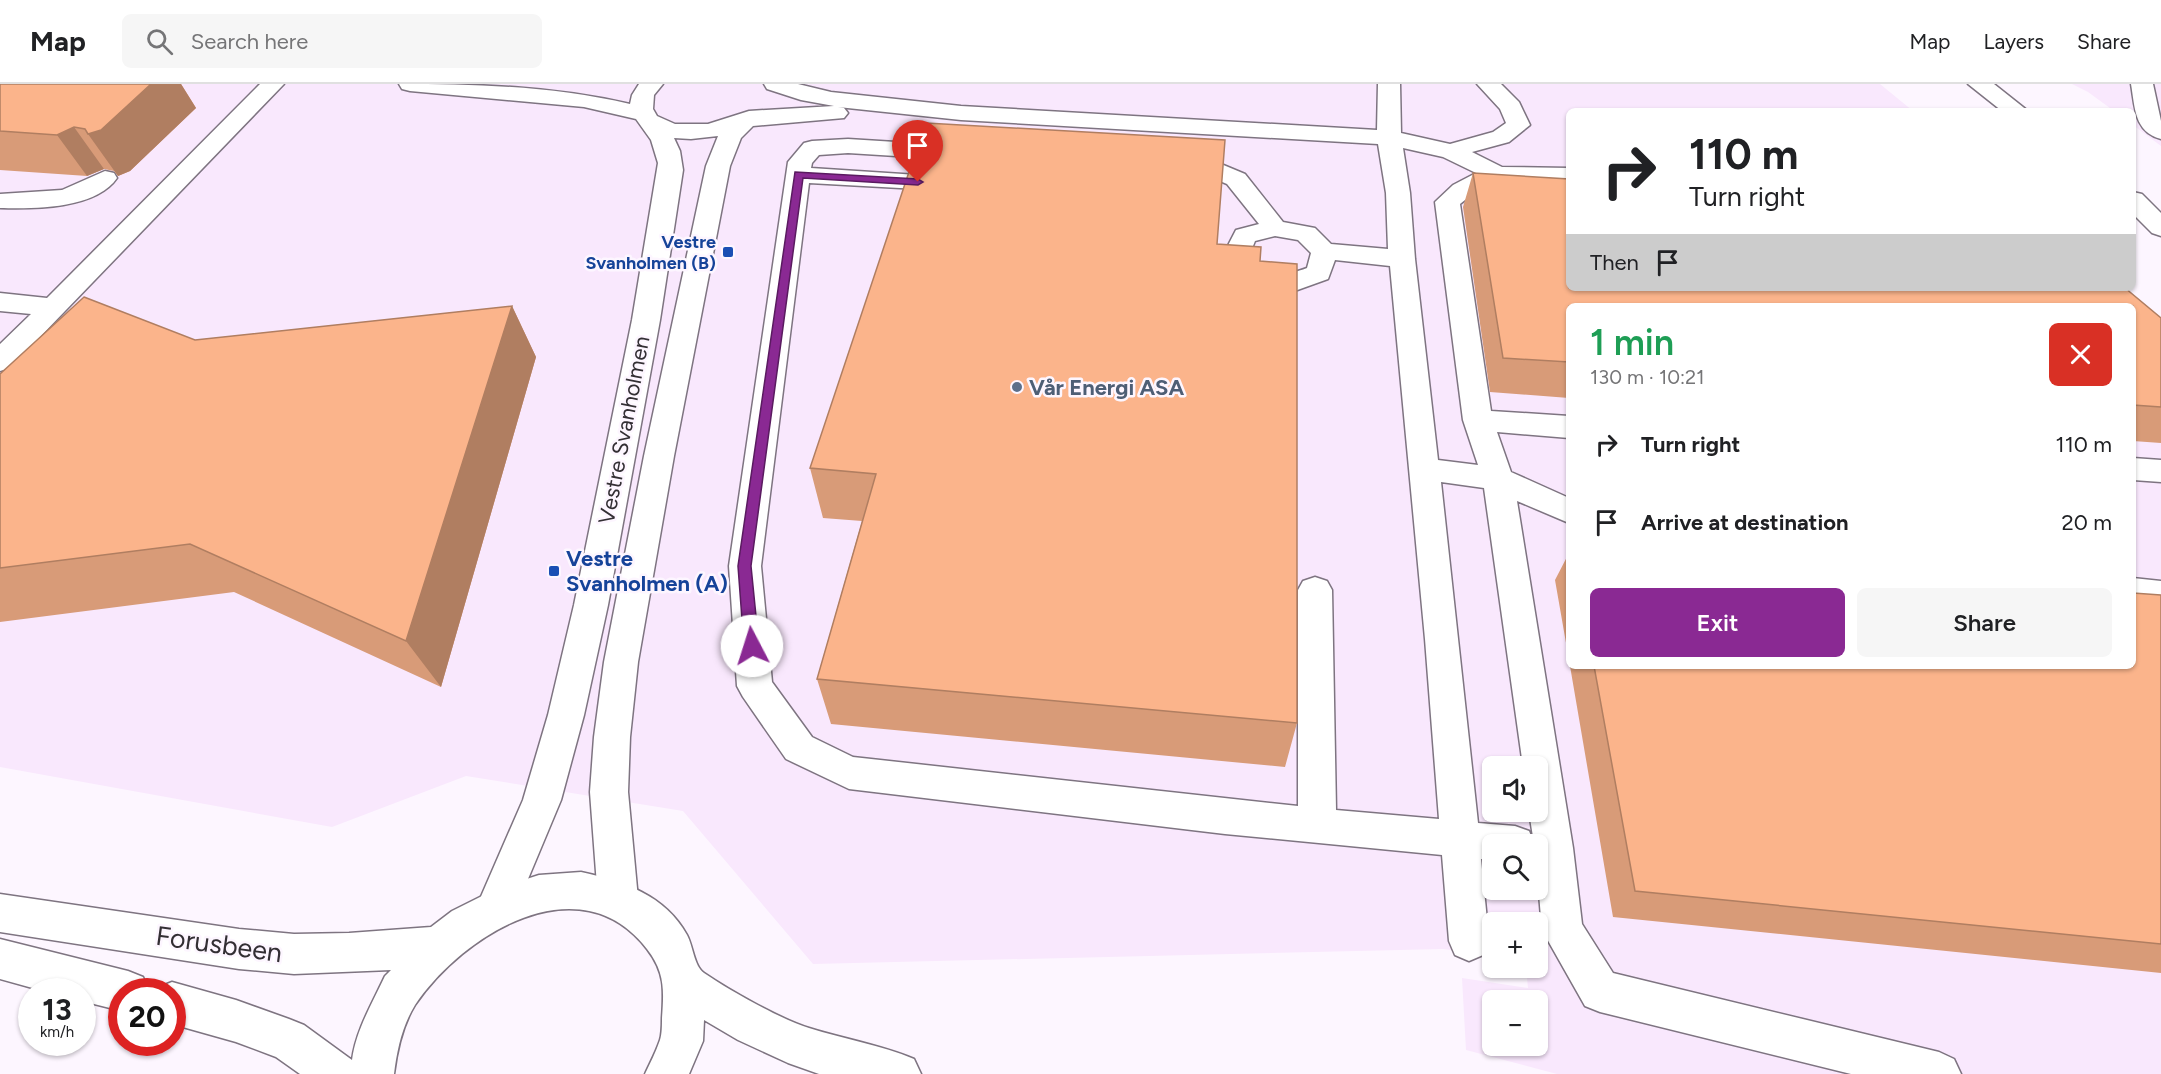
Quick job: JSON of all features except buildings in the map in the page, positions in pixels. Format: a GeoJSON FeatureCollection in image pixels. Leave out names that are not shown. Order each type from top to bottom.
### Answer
{"type":"FeatureCollection","features":[{"type":"Feature","properties":{"kind":"street"},"geometry":{"type":"LineString","coordinates":[[0,361],[273,84]]}},
{"type":"Feature","properties":{"kind":"street"},"geometry":{"type":"LineString","coordinates":[[410,84],[584,100],[648,119],[667,129],[686,132],[726,128],[759,112],[768,101],[770,91],[768,84]]}},
{"type":"Feature","properties":{"kind":"street"},"geometry":{"type":"LineString","coordinates":[[648,119],[640,103],[645,91],[652,84]]}},
{"type":"Feature","properties":{"kind":"street"},"geometry":{"type":"LineString","coordinates":[[775,84],[831,99],[961,113],[1389,138],[1450,151],[1496,173],[1566,175]]}},
{"type":"Feature","properties":{"kind":"street"},"geometry":{"type":"LineString","coordinates":[[1389,84],[1389,138],[1398,193],[1401,259],[1425,470],[1469,941]]}},
{"type":"Feature","properties":{"kind":"street"},"geometry":{"type":"LineString","coordinates":[[1450,151],[1501,137],[1518,125],[1511,107],[1488,84]]}},
{"type":"Feature","properties":{"kind":"street"},"geometry":{"type":"LineString","coordinates":[[1979,84],[2013,108]]}},
{"type":"Feature","properties":{"kind":"street"},"geometry":{"type":"LineString","coordinates":[[2142,84],[2150,124],[2161,132]]}},
{"type":"Feature","properties":{"kind":"street"},"geometry":{"type":"LineString","coordinates":[[745,120],[827,113],[961,113]]}},
{"type":"Feature","properties":{"kind":"street","name":"Vestre Svanholmen"},"geometry":{"type":"LineString","coordinates":[[496,908],[542,800],[566,715],[591,605],[646,321],[671,170],[670,154],[665,140],[648,119]]}},
{"type":"Feature","properties":{"kind":"street","name":"Vestre Svanholmen"},"geometry":{"type":"LineString","coordinates":[[618,899],[609,792],[612,736],[621,662],[657,467],[718,166],[730,136],[745,120]]}},
{"type":"Feature","properties":{"kind":"street"},"geometry":{"type":"LineString","coordinates":[[977,154],[848,146],[813,148],[800,162],[745,566],[755,686],[799,748],[849,773],[1317,826],[1482,841]]}},
{"type":"Feature","properties":{"kind":"street"},"geometry":{"type":"LineString","coordinates":[[1153,165],[1212,169],[1236,179],[1275,228]]}},
{"type":"Feature","properties":{"kind":"street"},"geometry":{"type":"LineString","coordinates":[[1496,173],[1467,185],[1446,202],[1478,420],[1498,478],[1544,834]]}},
{"type":"Feature","properties":{"kind":"street"},"geometry":{"type":"LineString","coordinates":[[798,175],[918,182]]}},
{"type":"Feature","properties":{"kind":"street"},"geometry":{"type":"LineString","coordinates":[[0,201],[53,200],[68,197],[94,186],[105,178]]}},
{"type":"Feature","properties":{"kind":"street"},"geometry":{"type":"LineString","coordinates":[[2136,201],[2161,214]]}},
{"type":"Feature","properties":{"kind":"street"},"geometry":{"type":"LineString","coordinates":[[2136,202],[2161,228]]}},
{"type":"Feature","properties":{"kind":"street"},"geometry":{"type":"LineString","coordinates":[[1324,251],[1319,273],[1289,284],[1254,277],[1235,257],[1245,236],[1275,228],[1306,234],[1324,251],[1401,259]]}},
{"type":"Feature","properties":{"kind":"street"},"geometry":{"type":"LineString","coordinates":[[0,302],[53,307]]}},
{"type":"Feature","properties":{"kind":"street"},"geometry":{"type":"LineString","coordinates":[[1478,420],[1566,427]]}},
{"type":"Feature","properties":{"kind":"street"},"geometry":{"type":"LineString","coordinates":[[2136,469],[2161,471]]}},
{"type":"Feature","properties":{"kind":"street"},"geometry":{"type":"LineString","coordinates":[[1425,470],[1498,478],[1566,510]]}},
{"type":"Feature","properties":{"kind":"street"},"geometry":{"type":"LineString","coordinates":[[1316,590],[1317,826]]}},
{"type":"Feature","properties":{"kind":"street"},"geometry":{"type":"LineString","coordinates":[[2136,591],[2161,594]]}},
{"type":"Feature","properties":{"kind":"street"},"geometry":{"type":"LineString","coordinates":[[1548,857],[1562,930],[1600,991],[1939,1074]]}},
{"type":"Feature","properties":{"kind":"street"},"geometry":{"type":"LineString","coordinates":[[372,1074],[376,1043],[400,991],[438,946],[466,925],[496,908],[538,894],[581,891],[618,899],[649,919],[672,948],[685,985],[682,1041],[667,1074]]}},
{"type":"Feature","properties":{"kind":"street","name":"Forusbeen"},"geometry":{"type":"LineString","coordinates":[[0,914],[240,949],[294,954],[349,953],[438,946]]}},
{"type":"Feature","properties":{"kind":"street"},"geometry":{"type":"LineString","coordinates":[[0,959],[108,987]]}},
{"type":"Feature","properties":{"kind":"street"},"geometry":{"type":"LineString","coordinates":[[685,985],[753,1025],[803,1048],[899,1074]]}},
{"type":"Feature","properties":{"kind":"street"},"geometry":{"type":"LineString","coordinates":[[186,1007],[236,1021],[288,1040],[336,1074]]}},
{"type":"Feature","properties":{"kind":"shaded area"},"geometry":{"type":"Polygon","coordinates":[[[0,84],[1880,84],[1909,108],[1566,108],[1566,291],[2130,291],[2161,318],[2161,1074],[1557,1074],[1489,1056],[1548,1056],[1548,990],[1482,990],[1482,1054],[1466,1050],[1462,978],[1528,988],[1527,978],[1548,978],[1548,912],[1482,912],[1482,954],[1443,949],[813,964],[683,811],[466,776],[332,827],[0,767],[0,84]]]}},
{"type":"Feature","properties":{"kind":"shaded area"},"geometry":{"type":"Polygon","coordinates":[[[2072,84],[2161,84],[2161,146],[2136,127],[2136,108],[2110,108],[2088,92],[2072,84]]]}},
{"type":"Feature","properties":{"kind":"place","name":"Vestre Svanholmen (B)"},"geometry":{"type":"Point","coordinates":[728,252]}},
{"type":"Feature","properties":{"kind":"place","name":"Vår Energi ASA"},"geometry":{"type":"Point","coordinates":[1017,387]}},
{"type":"Feature","properties":{"kind":"place","name":"Vestre Svanholmen (A)"},"geometry":{"type":"Point","coordinates":[554,571]}},
{"type":"Feature","properties":{"kind":"route"},"geometry":{"type":"LineString","coordinates":[[752,646],[745,566],[798,175],[918,182]]}}]}
